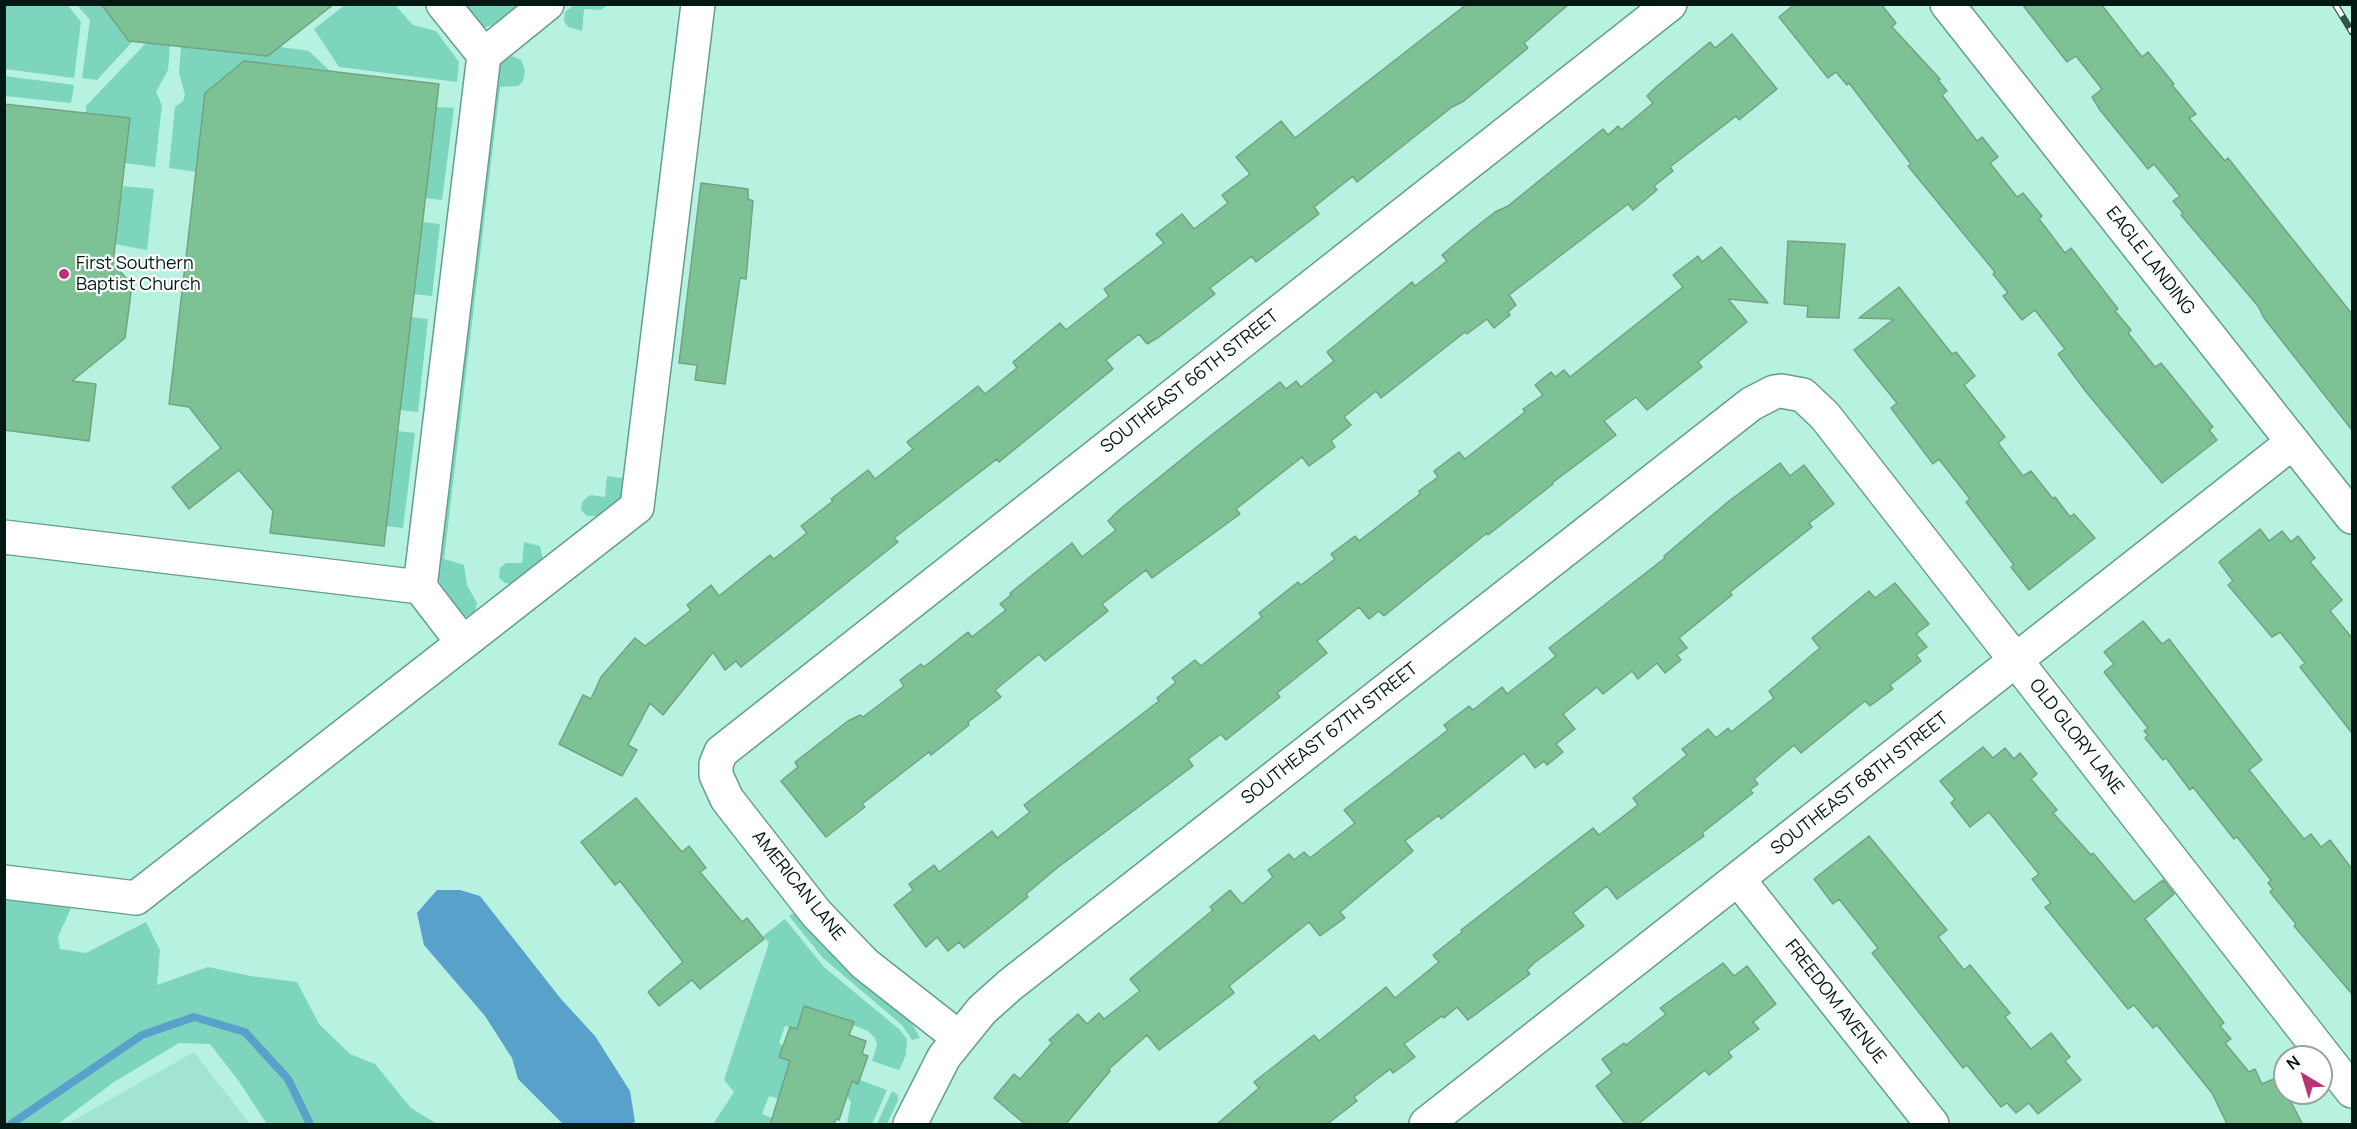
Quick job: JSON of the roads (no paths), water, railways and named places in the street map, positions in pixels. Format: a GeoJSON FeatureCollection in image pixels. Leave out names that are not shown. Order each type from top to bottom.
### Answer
{"type":"FeatureCollection","features":[{"type":"Feature","properties":{"kind":"street"},"geometry":{"type":"LineString","coordinates":[[443,4],[484,55]]}},
{"type":"Feature","properties":{"kind":"street"},"geometry":{"type":"LineString","coordinates":[[463,643],[420,587],[484,55],[547,4]]}},
{"type":"Feature","properties":{"kind":"street"},"geometry":{"type":"LineString","coordinates":[[4,882],[136,898],[637,507],[698,4]]}},
{"type":"Feature","properties":{"kind":"street","name":"SOUTHEAST 66TH STREET"},"geometry":{"type":"LineString","coordinates":[[716,764],[721,752],[734,740],[1670,4]]}},
{"type":"Feature","properties":{"kind":"street","name":"EAGLE LANDING"},"geometry":{"type":"LineString","coordinates":[[1947,4],[2352,518]]}},
{"type":"Feature","properties":{"kind":"street","name":"SOUTHEAST 67TH STREET"},"geometry":{"type":"LineString","coordinates":[[910,1125],[927,1087],[958,1037],[982,1010],[1039,962],[1751,404],[1774,392],[1792,392]]}},
{"type":"Feature","properties":{"kind":"street","name":"OLD GLORY LANE"},"geometry":{"type":"LineString","coordinates":[[1792,392],[1803,395],[1819,409],[2352,1091]]}},
{"type":"Feature","properties":{"kind":"street","name":"SOUTHEAST 68TH STREET"},"geometry":{"type":"LineString","coordinates":[[1426,1125],[2293,441]]}},
{"type":"Feature","properties":{"kind":"street"},"geometry":{"type":"LineString","coordinates":[[4,537],[420,587]]}},
{"type":"Feature","properties":{"kind":"street","name":"AMERICAN LANE"},"geometry":{"type":"LineString","coordinates":[[716,764],[717,779],[728,799],[834,933],[865,964],[958,1037]]}},
{"type":"Feature","properties":{"kind":"street","name":"FREEDOM AVENUE"},"geometry":{"type":"LineString","coordinates":[[1738,879],[1932,1125]]}},
{"type":"Feature","properties":{"kind":"water"},"geometry":{"type":"Polygon","coordinates":[[[437,890],[460,890],[480,896],[561,999],[595,1036],[630,1091],[635,1122],[632,1124],[563,1124],[518,1079],[512,1058],[485,1016],[424,945],[417,913],[437,890]]]}},
{"type":"Feature","properties":{"kind":"waterway"},"geometry":{"type":"LineString","coordinates":[[11,1124],[142,1035],[194,1017],[245,1032],[288,1079],[310,1124]]}},
{"type":"Feature","properties":{"kind":"railway"},"geometry":{"type":"LineString","coordinates":[[2335,4],[2352,32]]}},
{"type":"Feature","properties":{"kind":"place","name":"First Southern Baptist Church"},"geometry":{"type":"Point","coordinates":[64,274]}}]}
